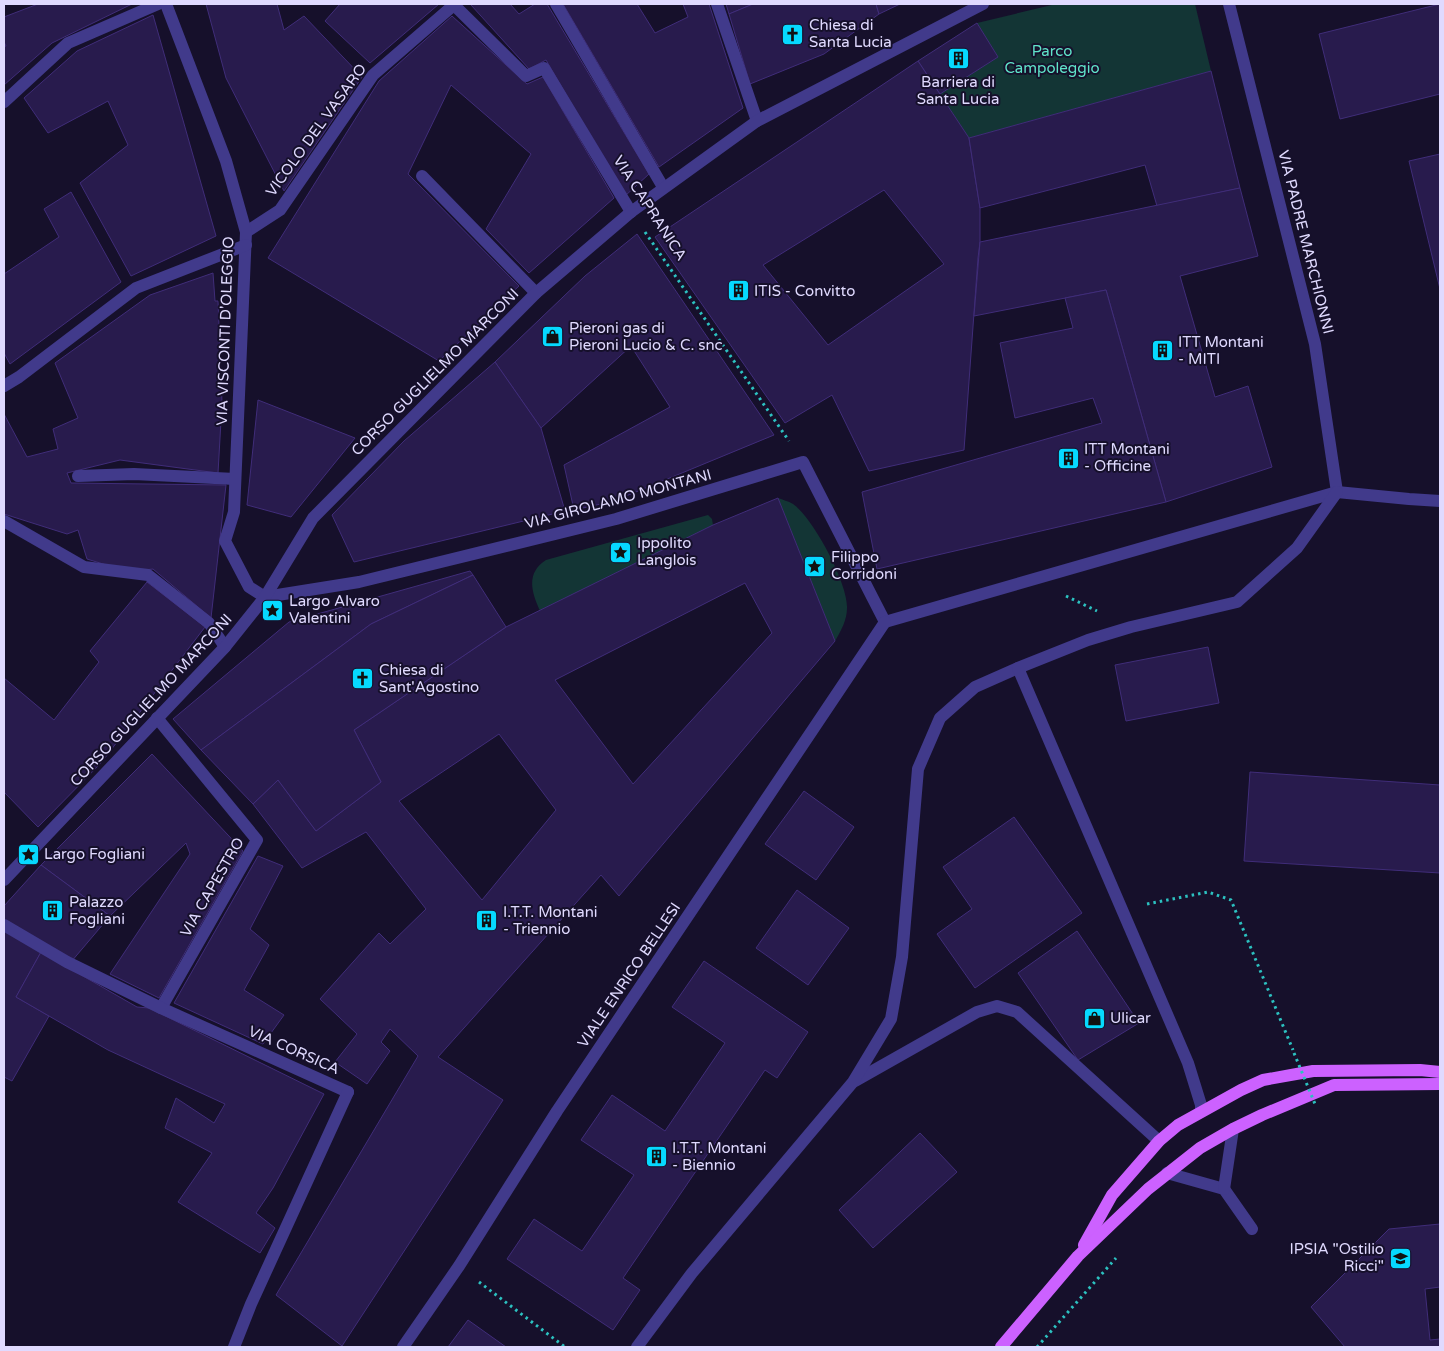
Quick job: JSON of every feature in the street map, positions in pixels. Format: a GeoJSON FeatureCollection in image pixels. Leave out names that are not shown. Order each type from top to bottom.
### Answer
{"type":"FeatureCollection","features":[{"type":"Feature","properties":{"kind":"main road"},"geometry":{"type":"LineString","coordinates":[[1078,1256],[1112,1194],[1159,1141],[1178,1125],[1201,1111],[1263,1080],[1313,1071],[1420,1070],[1440,1072]]}},
{"type":"Feature","properties":{"kind":"main road"},"geometry":{"type":"LineString","coordinates":[[1001,1347],[1078,1256],[1148,1189],[1200,1148],[1233,1129],[1334,1085],[1440,1084]]}},
{"type":"Feature","properties":{"kind":"street"},"geometry":{"type":"LineString","coordinates":[[4,102],[68,43],[158,4]]}},
{"type":"Feature","properties":{"kind":"street","name":"VIA VISCONTI D'OLEGGIO"},"geometry":{"type":"LineString","coordinates":[[166,4],[226,161],[246,232],[234,512],[226,542],[250,587],[265,597]]}},
{"type":"Feature","properties":{"kind":"street","name":"VICOLO DEL VASARO"},"geometry":{"type":"LineString","coordinates":[[246,232],[280,210],[373,75],[454,4]]}},
{"type":"Feature","properties":{"kind":"street","name":"VIA CAPRANICA"},"geometry":{"type":"LineString","coordinates":[[454,4],[526,76],[544,68],[631,212]]}},
{"type":"Feature","properties":{"kind":"street"},"geometry":{"type":"LineString","coordinates":[[556,4],[663,187]]}},
{"type":"Feature","properties":{"kind":"street"},"geometry":{"type":"LineString","coordinates":[[717,4],[757,121]]}},
{"type":"Feature","properties":{"kind":"street","name":"CORSO GUGLIELMO MARCONI"},"geometry":{"type":"LineString","coordinates":[[5,878],[225,647],[265,597],[313,518],[536,293],[663,187],[757,121],[983,4]]}},
{"type":"Feature","properties":{"kind":"street","name":"VIA PADRE MARCHIONNI"},"geometry":{"type":"LineString","coordinates":[[1229,4],[1315,344],[1337,492]]}},
{"type":"Feature","properties":{"kind":"street"},"geometry":{"type":"LineString","coordinates":[[422,176],[536,293]]}},
{"type":"Feature","properties":{"kind":"street"},"geometry":{"type":"LineString","coordinates":[[4,386],[19,377],[136,288],[246,245]]}},
{"type":"Feature","properties":{"kind":"street"},"geometry":{"type":"LineString","coordinates":[[803,462],[885,622],[1337,492],[1440,501]]}},
{"type":"Feature","properties":{"kind":"street","name":"VIA GIROLAMO MONTANI"},"geometry":{"type":"LineString","coordinates":[[265,597],[359,582],[616,519],[803,462]]}},
{"type":"Feature","properties":{"kind":"street"},"geometry":{"type":"LineString","coordinates":[[78,476],[134,474],[235,479]]}},
{"type":"Feature","properties":{"kind":"street"},"geometry":{"type":"LineString","coordinates":[[637,1347],[692,1273],[853,1082],[891,1019],[902,957],[918,769],[940,718],[976,687],[1088,640],[1237,602],[1297,548],[1337,492]]}},
{"type":"Feature","properties":{"kind":"street"},"geometry":{"type":"LineString","coordinates":[[4,521],[84,567],[148,576],[208,623],[225,647]]}},
{"type":"Feature","properties":{"kind":"street","name":"VIALE ENRICO BELLESI"},"geometry":{"type":"LineString","coordinates":[[403,1347],[459,1266],[557,1111],[885,622]]}},
{"type":"Feature","properties":{"kind":"street"},"geometry":{"type":"LineString","coordinates":[[1018,668],[1188,1063],[1201,1104],[1201,1111]]}},
{"type":"Feature","properties":{"kind":"street","name":"VIA CAPESTRO"},"geometry":{"type":"LineString","coordinates":[[157,718],[257,840],[162,1008]]}},
{"type":"Feature","properties":{"kind":"street","name":"VIA CORSICA"},"geometry":{"type":"LineString","coordinates":[[4,925],[68,962],[162,1008],[348,1092],[251,1304],[234,1347]]}},
{"type":"Feature","properties":{"kind":"street"},"geometry":{"type":"LineString","coordinates":[[853,1082],[977,1012],[997,1006],[1017,1012],[1159,1141]]}},
{"type":"Feature","properties":{"kind":"street"},"geometry":{"type":"LineString","coordinates":[[1224,1189],[1233,1129]]}},
{"type":"Feature","properties":{"kind":"street"},"geometry":{"type":"LineString","coordinates":[[1167,1173],[1224,1189],[1252,1229]]}},
{"type":"Feature","properties":{"kind":"path","name":"VIA CAPRANICA"},"geometry":{"type":"LineString","coordinates":[[631,212],[803,462]]}},
{"type":"Feature","properties":{"kind":"path"},"geometry":{"type":"LineString","coordinates":[[1032,580],[1130,628]]}},
{"type":"Feature","properties":{"kind":"path"},"geometry":{"type":"LineString","coordinates":[[1122,910],[1208,892],[1231,900],[1315,1104]]}},
{"type":"Feature","properties":{"kind":"path"},"geometry":{"type":"LineString","coordinates":[[459,1266],[565,1347]]}},
{"type":"Feature","properties":{"kind":"green space","name":"Parco Campoleggio"},"geometry":{"type":"Polygon","coordinates":[[[1056,4],[1195,4],[1211,71],[969,138],[940,94],[998,57],[977,23],[1056,4]]]}},
{"type":"Feature","properties":{"kind":"green space"},"geometry":{"type":"Polygon","coordinates":[[[778,498],[793,504],[801,511],[819,536],[842,583],[846,597],[847,612],[835,641],[778,498]]]}},
{"type":"Feature","properties":{"kind":"green space"},"geometry":{"type":"Polygon","coordinates":[[[708,515],[712,519],[713,525],[540,611],[534,596],[532,583],[535,571],[546,560],[708,515]]]}},
{"type":"Feature","properties":{"kind":"building"},"geometry":{"type":"Polygon","coordinates":[[[38,4],[132,4],[52,43],[4,85],[4,47],[6,46],[4,42],[4,17],[38,4]]]}},
{"type":"Feature","properties":{"kind":"building"},"geometry":{"type":"Polygon","coordinates":[[[206,4],[277,4],[284,30],[304,16],[362,77],[284,191],[226,78],[206,4]]]}},
{"type":"Feature","properties":{"kind":"building"},"geometry":{"type":"Polygon","coordinates":[[[340,4],[439,4],[370,63],[325,21],[340,4]]]}},
{"type":"Feature","properties":{"kind":"building"},"geometry":{"type":"Polygon","coordinates":[[[472,4],[510,4],[519,14],[535,4],[547,4],[649,174],[625,196],[546,60],[529,69],[472,4]]]}},
{"type":"Feature","properties":{"kind":"building"},"geometry":{"type":"Polygon","coordinates":[[[563,4],[637,4],[655,33],[688,17],[683,4],[709,4],[743,108],[659,167],[563,4]]]}},
{"type":"Feature","properties":{"kind":"building"},"geometry":{"type":"Polygon","coordinates":[[[726,4],[753,4],[729,14],[726,4]]]}},
{"type":"Feature","properties":{"kind":"building","name":"Chiesa di Santa Lucia"},"geometry":{"type":"Polygon","coordinates":[[[753,4],[876,4],[879,14],[824,54],[750,84],[729,14],[753,4]]]}},
{"type":"Feature","properties":{"kind":"building"},"geometry":{"type":"Polygon","coordinates":[[[876,4],[900,4],[879,14],[876,4]]]}},
{"type":"Feature","properties":{"kind":"building"},"geometry":{"type":"Polygon","coordinates":[[[1440,4],[1440,94],[1340,119],[1319,34],[1440,4]]]}},
{"type":"Feature","properties":{"kind":"building"},"geometry":{"type":"Polygon","coordinates":[[[153,15],[216,236],[131,276],[80,183],[128,145],[108,101],[48,133],[24,98],[77,51],[153,15]]]}},
{"type":"Feature","properties":{"kind":"building"},"geometry":{"type":"Polygon","coordinates":[[[452,16],[527,84],[543,77],[614,198],[529,273],[486,229],[531,154],[451,85],[408,174],[519,286],[439,361],[268,258],[379,81],[452,16]]]}},
{"type":"Feature","properties":{"kind":"building","name":"Barriera di Santa Lucia"},"geometry":{"type":"Polygon","coordinates":[[[977,23],[998,57],[940,94],[918,61],[977,23]]]}},
{"type":"Feature","properties":{"kind":"building","name":"ITIS - Convitto"},"geometry":{"type":"Polygon","coordinates":[[[918,61],[969,138],[980,208],[980,242],[964,450],[869,471],[832,395],[785,423],[655,237],[918,61]],[[884,190],[763,265],[828,345],[944,264],[884,190]]]}},
{"type":"Feature","properties":{"kind":"building"},"geometry":{"type":"Polygon","coordinates":[[[1211,71],[1240,188],[1157,206],[1145,165],[980,208],[969,138],[1211,71]]]}},
{"type":"Feature","properties":{"kind":"building"},"geometry":{"type":"Polygon","coordinates":[[[1440,154],[1440,289],[1409,161],[1440,154]]]}},
{"type":"Feature","properties":{"kind":"building","name":"ITT Montani - MITI"},"geometry":{"type":"Polygon","coordinates":[[[1240,188],[1258,256],[1180,276],[1215,397],[1248,386],[1272,467],[1166,502],[1106,290],[974,316],[980,242],[1240,188]]]}},
{"type":"Feature","properties":{"kind":"building"},"geometry":{"type":"Polygon","coordinates":[[[71,192],[121,282],[10,364],[4,353],[4,274],[59,237],[44,209],[71,192]]]}},
{"type":"Feature","properties":{"kind":"building"},"geometry":{"type":"Polygon","coordinates":[[[637,234],[774,435],[614,501],[574,510],[564,465],[670,407],[631,346],[541,428],[495,362],[585,276],[637,234]]]}},
{"type":"Feature","properties":{"kind":"building"},"geometry":{"type":"Polygon","coordinates":[[[213,273],[215,301],[218,301],[222,403],[218,473],[120,460],[67,473],[71,483],[226,485],[211,618],[153,569],[129,572],[87,559],[78,530],[67,534],[4,514],[4,414],[27,457],[58,449],[53,429],[78,418],[55,363],[150,295],[213,273]]]}},
{"type":"Feature","properties":{"kind":"building","name":"ITT Montani - Officine"},"geometry":{"type":"Polygon","coordinates":[[[1106,290],[1166,502],[877,569],[862,492],[1102,423],[1093,398],[1015,418],[1000,343],[1073,328],[1065,298],[1106,290]]]}},
{"type":"Feature","properties":{"kind":"building"},"geometry":{"type":"Polygon","coordinates":[[[495,362],[541,428],[565,511],[354,562],[332,515],[404,441],[495,362]]]}},
{"type":"Feature","properties":{"kind":"building"},"geometry":{"type":"Polygon","coordinates":[[[258,400],[355,438],[291,517],[247,505],[258,400]]]}},
{"type":"Feature","properties":{"kind":"building","name":"I.T.T. Montani - Triennio"},"geometry":{"type":"Polygon","coordinates":[[[778,498],[835,641],[619,896],[601,875],[438,1057],[503,1100],[342,1346],[276,1295],[418,1056],[390,1029],[381,1042],[390,1051],[367,1084],[335,1062],[357,1034],[320,999],[379,933],[390,944],[426,909],[366,832],[302,868],[253,804],[278,780],[316,831],[381,782],[354,730],[506,627],[713,525],[778,498]],[[745,583],[555,680],[633,784],[772,633],[745,583]],[[499,734],[399,801],[482,900],[556,810],[499,734]]]}},
{"type":"Feature","properties":{"kind":"building"},"geometry":{"type":"Polygon","coordinates":[[[470,571],[473,575],[371,624],[201,750],[173,719],[289,622],[470,571]]]}},
{"type":"Feature","properties":{"kind":"building","name":"Chiesa di Sant'Agostino"},"geometry":{"type":"Polygon","coordinates":[[[473,575],[506,627],[354,730],[381,782],[316,831],[278,780],[253,804],[201,750],[371,624],[473,575]]]}},
{"type":"Feature","properties":{"kind":"building"},"geometry":{"type":"Polygon","coordinates":[[[147,582],[205,627],[101,763],[38,827],[4,792],[4,678],[54,720],[99,662],[90,651],[147,582]]]}},
{"type":"Feature","properties":{"kind":"building"},"geometry":{"type":"Polygon","coordinates":[[[1208,647],[1219,703],[1126,721],[1115,665],[1208,647]]]}},
{"type":"Feature","properties":{"kind":"building"},"geometry":{"type":"Polygon","coordinates":[[[152,754],[243,851],[159,998],[110,974],[190,854],[186,843],[110,916],[41,865],[152,754]]]}},
{"type":"Feature","properties":{"kind":"building"},"geometry":{"type":"Polygon","coordinates":[[[1250,772],[1440,785],[1440,873],[1244,861],[1250,772]]]}},
{"type":"Feature","properties":{"kind":"building"},"geometry":{"type":"Polygon","coordinates":[[[804,791],[854,827],[816,880],[765,844],[804,791]]]}},
{"type":"Feature","properties":{"kind":"building"},"geometry":{"type":"Polygon","coordinates":[[[1014,817],[1082,913],[975,988],[937,934],[972,909],[943,867],[1014,817]]]}},
{"type":"Feature","properties":{"kind":"building"},"geometry":{"type":"Polygon","coordinates":[[[258,856],[283,866],[250,929],[269,945],[244,990],[284,1015],[263,1044],[174,1003],[258,856]]]}},
{"type":"Feature","properties":{"kind":"building","name":"Palazzo Fogliani"},"geometry":{"type":"Polygon","coordinates":[[[41,865],[110,916],[71,962],[4,921],[4,906],[41,865]]]}},
{"type":"Feature","properties":{"kind":"building"},"geometry":{"type":"Polygon","coordinates":[[[797,890],[849,928],[808,985],[756,948],[797,890]]]}},
{"type":"Feature","properties":{"kind":"building"},"geometry":{"type":"Polygon","coordinates":[[[4,930],[41,952],[16,997],[49,1016],[12,1081],[4,1077],[4,930]]]}},
{"type":"Feature","properties":{"kind":"building"},"geometry":{"type":"Polygon","coordinates":[[[1077,931],[1139,1023],[1078,1060],[1018,973],[1077,931]]]}},
{"type":"Feature","properties":{"kind":"building"},"geometry":{"type":"Polygon","coordinates":[[[41,952],[137,1007],[149,1008],[324,1094],[273,1188],[256,1213],[275,1228],[260,1253],[178,1202],[212,1153],[165,1128],[176,1098],[214,1123],[225,1104],[108,1050],[16,997],[41,952]]]}},
{"type":"Feature","properties":{"kind":"building","name":"I.T.T. Montani - Biennio"},"geometry":{"type":"Polygon","coordinates":[[[704,961],[808,1032],[777,1078],[765,1070],[623,1278],[640,1290],[613,1330],[507,1259],[534,1219],[582,1251],[634,1175],[581,1140],[612,1095],[665,1131],[725,1043],[672,1007],[704,961]]]}},
{"type":"Feature","properties":{"kind":"building"},"geometry":{"type":"Polygon","coordinates":[[[920,1133],[957,1172],[873,1248],[839,1210],[920,1133]]]}},
{"type":"Feature","properties":{"kind":"building","name":"IPSIA \"Ostilio Ricci\""},"geometry":{"type":"Polygon","coordinates":[[[1440,1224],[1440,1287],[1425,1289],[1430,1340],[1440,1339],[1440,1347],[1345,1347],[1311,1307],[1389,1229],[1440,1224]]]}},
{"type":"Feature","properties":{"kind":"building"},"geometry":{"type":"Polygon","coordinates":[[[468,1320],[506,1347],[448,1347],[468,1320]]]}},
{"type":"Feature","properties":{"kind":"place","name":"Chiesa di Santa Lucia"},"geometry":{"type":"Point","coordinates":[793,34]}},
{"type":"Feature","properties":{"kind":"place","name":"Barriera di Santa Lucia"},"geometry":{"type":"Point","coordinates":[958,59]}},
{"type":"Feature","properties":{"kind":"place","name":"ITIS - Convitto"},"geometry":{"type":"Point","coordinates":[738,291]}},
{"type":"Feature","properties":{"kind":"place","name":"Pieroni gas di Pieroni Lucio & C. snc"},"geometry":{"type":"Point","coordinates":[553,337]}},
{"type":"Feature","properties":{"kind":"place","name":"ITT Montani - MITI"},"geometry":{"type":"Point","coordinates":[1162,351]}},
{"type":"Feature","properties":{"kind":"place","name":"ITT Montani - Officine"},"geometry":{"type":"Point","coordinates":[1068,458]}},
{"type":"Feature","properties":{"kind":"place","name":"Ippolito Langlois"},"geometry":{"type":"Point","coordinates":[621,552]}},
{"type":"Feature","properties":{"kind":"place","name":"Filippo Corridoni"},"geometry":{"type":"Point","coordinates":[815,566]}},
{"type":"Feature","properties":{"kind":"place","name":"Largo Alvaro Valentini"},"geometry":{"type":"Point","coordinates":[273,610]}},
{"type":"Feature","properties":{"kind":"place","name":"Chiesa di Sant'Agostino"},"geometry":{"type":"Point","coordinates":[363,679]}},
{"type":"Feature","properties":{"kind":"place","name":"Largo Fogliani"},"geometry":{"type":"Point","coordinates":[28,854]}},
{"type":"Feature","properties":{"kind":"place","name":"Palazzo Fogliani"},"geometry":{"type":"Point","coordinates":[53,911]}},
{"type":"Feature","properties":{"kind":"place","name":"I.T.T. Montani - Triennio"},"geometry":{"type":"Point","coordinates":[487,921]}},
{"type":"Feature","properties":{"kind":"place","name":"Ulicar"},"geometry":{"type":"Point","coordinates":[1094,1018]}},
{"type":"Feature","properties":{"kind":"place","name":"I.T.T. Montani - Biennio"},"geometry":{"type":"Point","coordinates":[656,1157]}},
{"type":"Feature","properties":{"kind":"place","name":"IPSIA \"Ostilio Ricci\""},"geometry":{"type":"Point","coordinates":[1400,1258]}}]}
